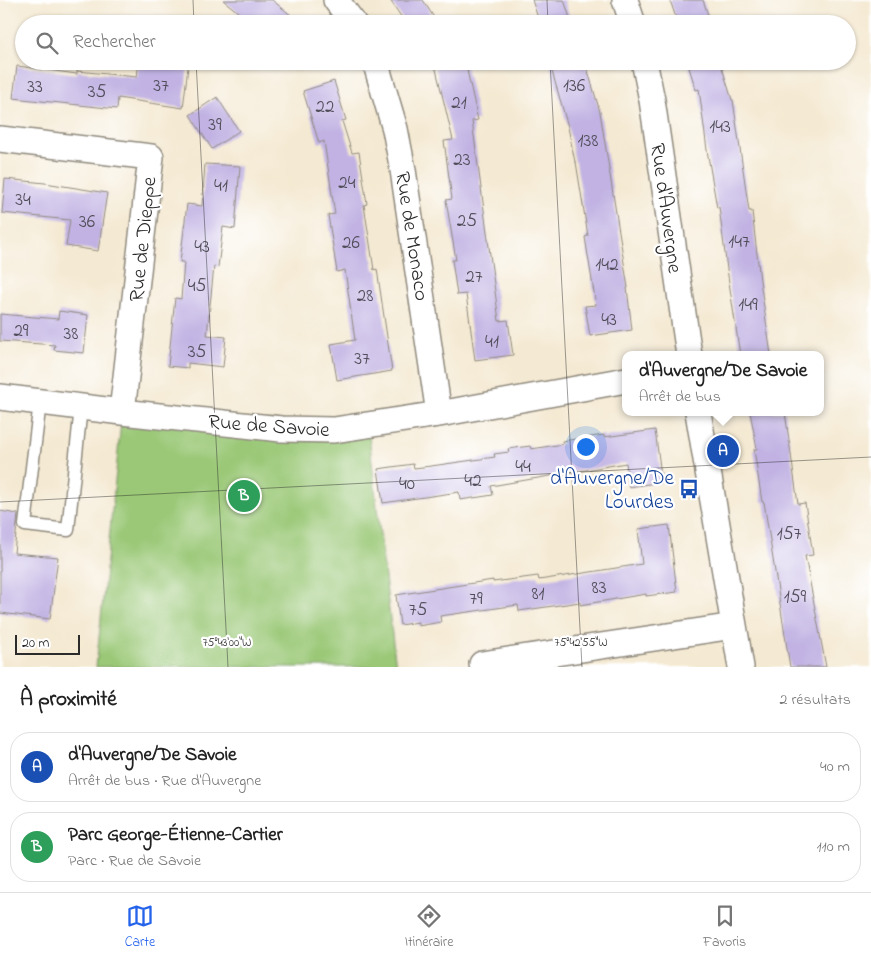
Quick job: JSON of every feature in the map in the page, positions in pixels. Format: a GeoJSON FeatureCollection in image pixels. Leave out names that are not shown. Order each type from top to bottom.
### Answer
{"type":"FeatureCollection","features":[{"type":"Feature","properties":{"kind":"street"},"geometry":{"type":"LineString","coordinates":[[336,0],[347,15]]}},
{"type":"Feature","properties":{"kind":"street"},"geometry":{"type":"LineString","coordinates":[[625,0],[630,15]]}},
{"type":"Feature","properties":{"kind":"street","name":"Rue de Monaco"},"geometry":{"type":"LineString","coordinates":[[378,70],[395,129],[403,170],[439,414]]}},
{"type":"Feature","properties":{"kind":"street","name":"Rue d'Auvergne"},"geometry":{"type":"LineString","coordinates":[[646,70],[652,100],[688,351]]}},
{"type":"Feature","properties":{"kind":"street","name":"Rue de Dieppe"},"geometry":{"type":"LineString","coordinates":[[0,139],[151,157],[122,412]]}},
{"type":"Feature","properties":{"kind":"street","name":"Rue de Savoie"},"geometry":{"type":"LineString","coordinates":[[0,397],[122,412],[281,428],[334,430],[439,414],[622,381]]}},
{"type":"Feature","properties":{"kind":"street"},"geometry":{"type":"LineString","coordinates":[[699,416],[741,667]]}},
{"type":"Feature","properties":{"kind":"street"},"geometry":{"type":"LineString","coordinates":[[483,667],[482,664],[734,626]]}},
{"type":"Feature","properties":{"kind":"lane"},"geometry":{"type":"LineString","coordinates":[[40,402],[25,525],[68,530],[81,407]]}},
{"type":"Feature","properties":{"kind":"green space"},"geometry":{"type":"Polygon","coordinates":[[[122,412],[368,426],[396,667],[96,667],[122,412]]]}},
{"type":"Feature","properties":{"kind":"building"},"geometry":{"type":"Polygon","coordinates":[[[223,0],[272,0],[291,15],[242,15],[223,0]]]}},
{"type":"Feature","properties":{"kind":"building"},"geometry":{"type":"Polygon","coordinates":[[[390,0],[423,0],[432,15],[400,15],[390,0]]]}},
{"type":"Feature","properties":{"kind":"building"},"geometry":{"type":"Polygon","coordinates":[[[532,0],[564,0],[569,15],[537,15],[532,0]]]}},
{"type":"Feature","properties":{"kind":"building"},"geometry":{"type":"Polygon","coordinates":[[[670,0],[703,0],[708,15],[675,15],[670,0]]]}},
{"type":"Feature","properties":{"kind":"building"},"geometry":{"type":"Polygon","coordinates":[[[16,70],[47,70],[77,74],[77,71],[137,77],[138,70],[188,70],[183,108],[118,98],[117,109],[13,98],[16,70]]]}},
{"type":"Feature","properties":{"kind":"building"},"geometry":{"type":"Polygon","coordinates":[[[436,70],[467,70],[478,120],[472,121],[499,321],[508,320],[513,355],[475,360],[466,294],[457,295],[452,260],[456,260],[446,200],[452,199],[444,141],[453,140],[436,70]]]}},
{"type":"Feature","properties":{"kind":"building"},"geometry":{"type":"Polygon","coordinates":[[[552,70],[588,70],[600,112],[628,288],[632,330],[590,336],[585,306],[596,305],[585,237],[588,236],[576,162],[552,70]]]}},
{"type":"Feature","properties":{"kind":"building"},"geometry":{"type":"Polygon","coordinates":[[[690,70],[723,70],[733,100],[749,211],[752,211],[770,351],[739,351],[719,207],[717,208],[707,150],[699,89],[696,90],[690,70]]]}},
{"type":"Feature","properties":{"kind":"building"},"geometry":{"type":"Polygon","coordinates":[[[334,81],[346,120],[342,121],[352,153],[359,152],[367,204],[364,205],[374,270],[377,269],[392,371],[337,380],[331,344],[355,340],[345,270],[337,272],[328,215],[335,214],[324,141],[319,143],[303,91],[334,81]]]}},
{"type":"Feature","properties":{"kind":"building"},"geometry":{"type":"Polygon","coordinates":[[[217,97],[239,131],[212,149],[190,115],[217,97]]]}},
{"type":"Feature","properties":{"kind":"building"},"geometry":{"type":"Polygon","coordinates":[[[205,164],[240,166],[235,229],[223,227],[218,267],[214,266],[207,335],[226,337],[223,367],[188,363],[188,368],[168,366],[175,298],[181,299],[184,262],[180,262],[187,204],[202,206],[205,164]]]}},
{"type":"Feature","properties":{"kind":"building"},"geometry":{"type":"Polygon","coordinates":[[[5,179],[107,193],[98,251],[66,246],[70,220],[2,213],[5,179]]]}},
{"type":"Feature","properties":{"kind":"building"},"geometry":{"type":"Polygon","coordinates":[[[59,311],[88,315],[84,353],[54,350],[55,345],[0,341],[0,314],[58,319],[59,311]]]}},
{"type":"Feature","properties":{"kind":"building"},"geometry":{"type":"Polygon","coordinates":[[[751,416],[786,416],[798,504],[805,503],[813,555],[805,556],[826,667],[790,667],[754,449],[757,449],[751,416]]]}},
{"type":"Feature","properties":{"kind":"building"},"geometry":{"type":"Polygon","coordinates":[[[655,430],[662,482],[629,487],[626,463],[491,486],[493,495],[460,500],[459,492],[383,503],[378,469],[413,464],[414,468],[495,457],[494,454],[509,452],[508,449],[530,446],[531,449],[563,444],[562,441],[655,430]]]}},
{"type":"Feature","properties":{"kind":"building"},"geometry":{"type":"Polygon","coordinates":[[[0,511],[18,514],[14,553],[58,557],[50,619],[0,613],[0,511]]]}},
{"type":"Feature","properties":{"kind":"building"},"geometry":{"type":"Polygon","coordinates":[[[669,525],[677,592],[646,596],[646,594],[580,605],[580,602],[519,611],[518,605],[440,616],[441,622],[418,626],[418,622],[400,625],[396,595],[493,580],[493,582],[538,576],[539,580],[642,564],[638,529],[669,525]]]}},
{"type":"Feature","properties":{"kind":"place","name":"d'Auvergne/De Savoie"},"geometry":{"type":"Point","coordinates":[723,451]}},
{"type":"Feature","properties":{"kind":"place","name":"d'Auvergne/De Lourdes"},"geometry":{"type":"Point","coordinates":[689,489]}},
{"type":"Feature","properties":{"kind":"place","name":"Parc George-Étienne-Cartier"},"geometry":{"type":"Point","coordinates":[244,496]}}]}
